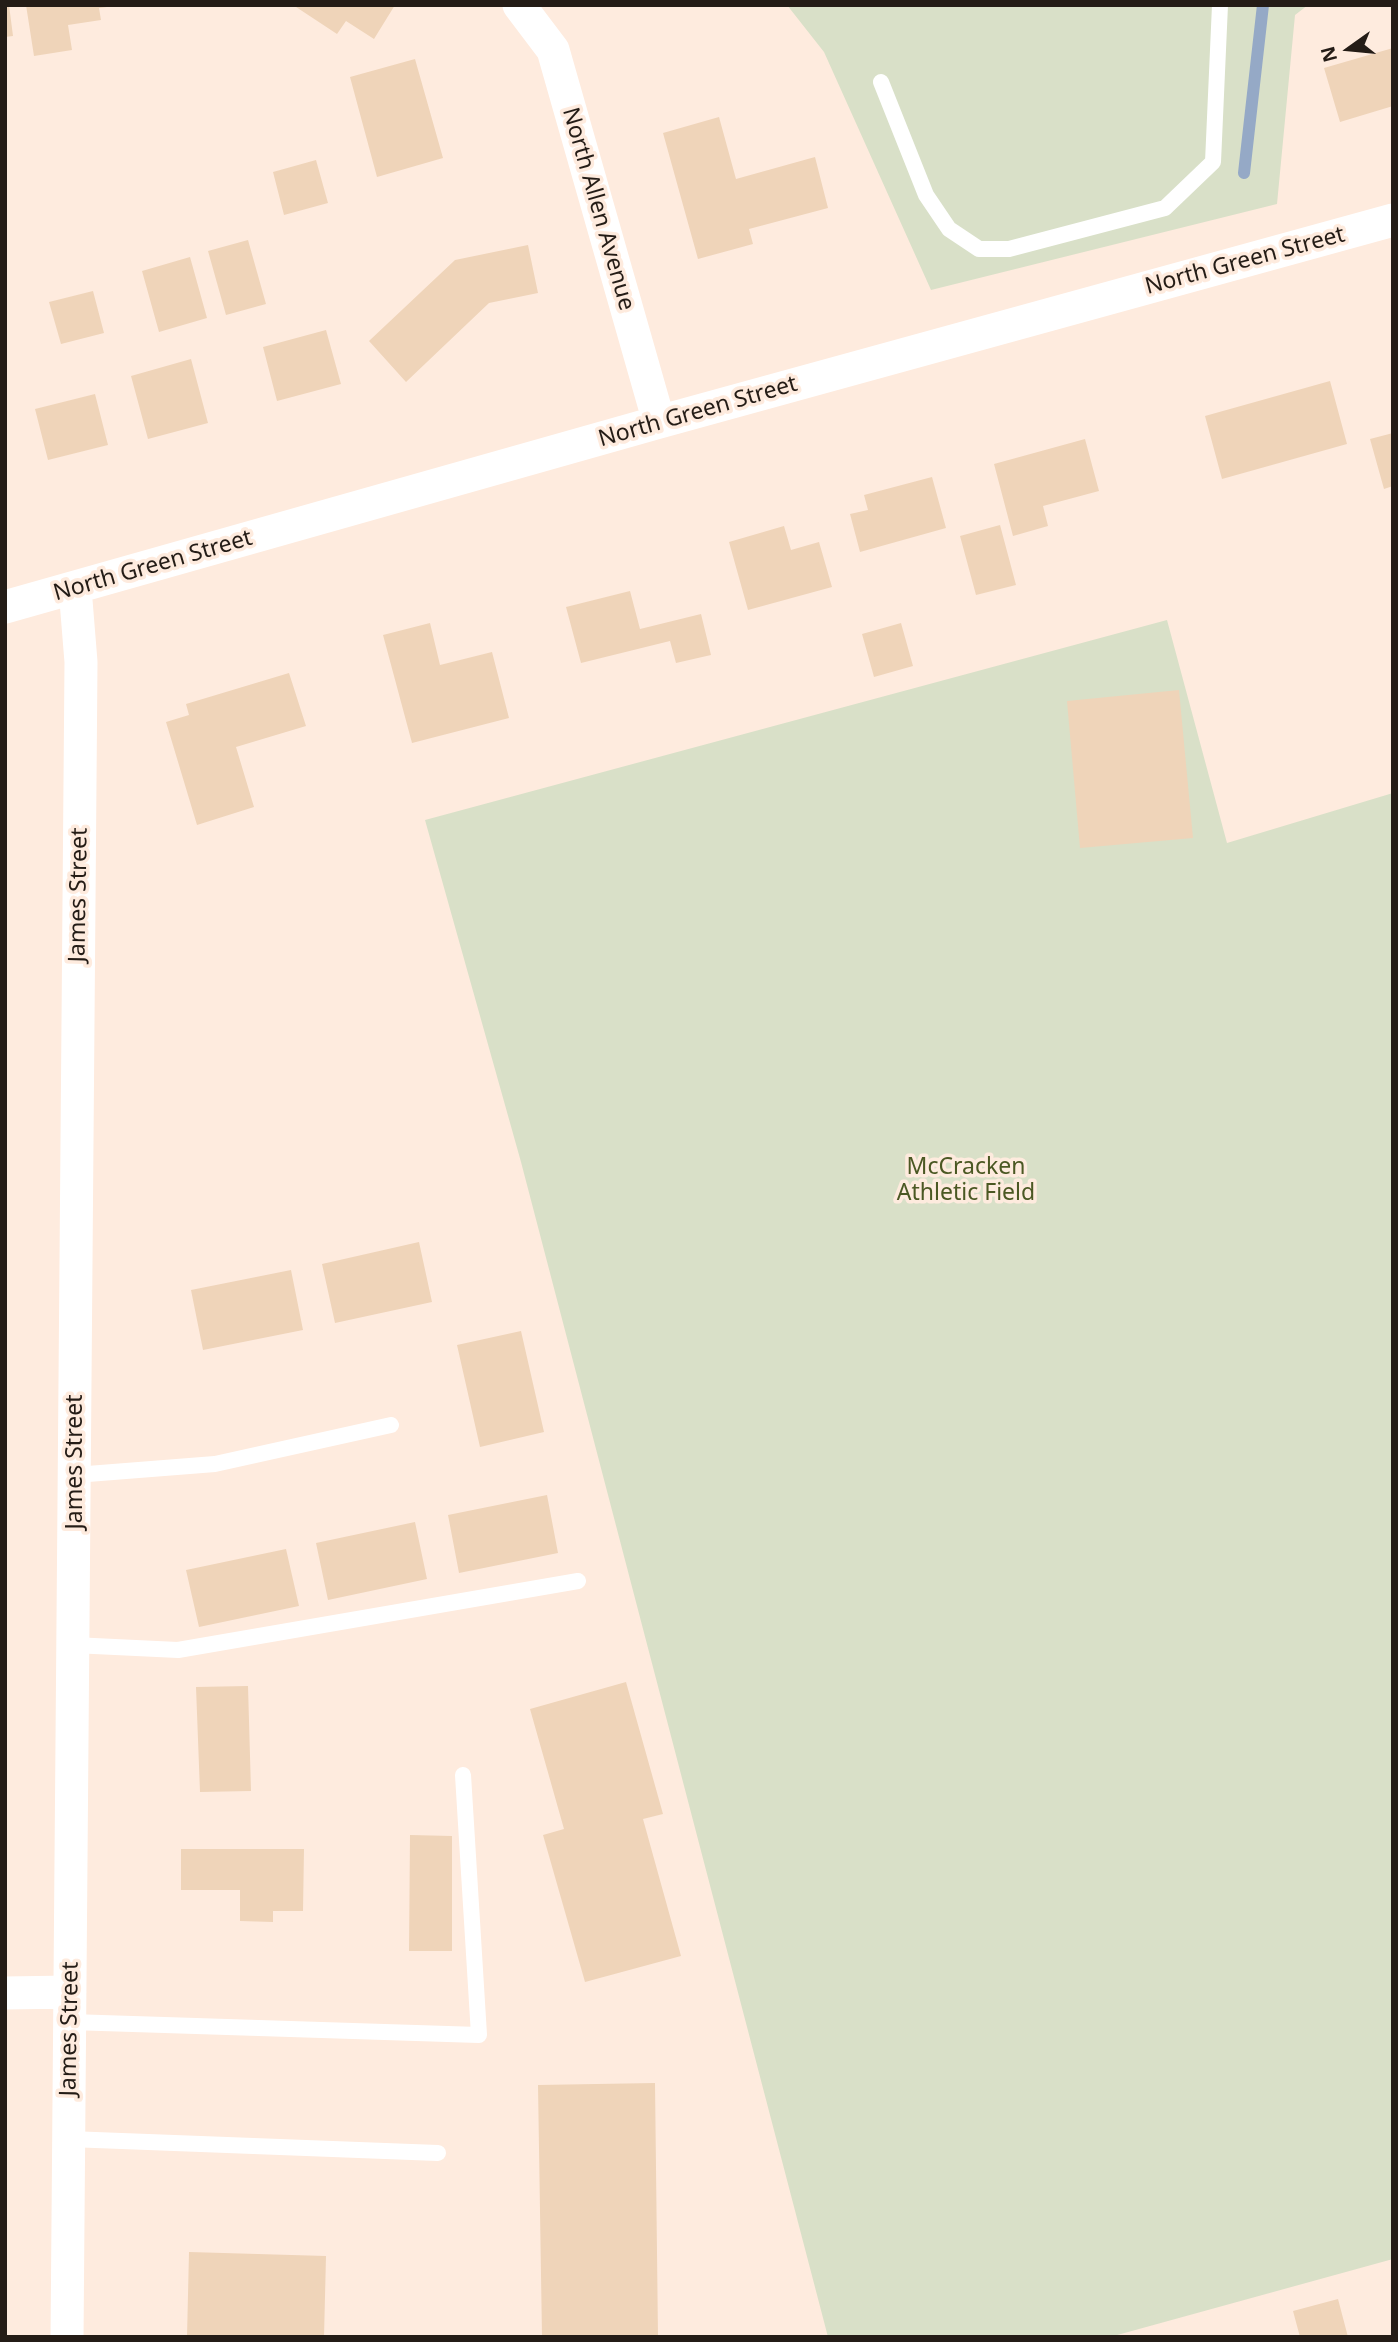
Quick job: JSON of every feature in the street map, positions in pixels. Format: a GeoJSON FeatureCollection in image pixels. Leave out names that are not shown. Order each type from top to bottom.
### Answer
{"type":"FeatureCollection","features":[{"type":"Feature","properties":{"kind":"street","name":"North Allen Avenue"},"geometry":{"type":"LineString","coordinates":[[519,5],[553,50],[659,422]]}},
{"type":"Feature","properties":{"kind":"street","name":"North Green Street"},"geometry":{"type":"LineString","coordinates":[[5,607],[659,422],[1393,220]]}},
{"type":"Feature","properties":{"kind":"street","name":"James Street"},"geometry":{"type":"LineString","coordinates":[[67,2337],[81,676],[75,588]]}},
{"type":"Feature","properties":{"kind":"street"},"geometry":{"type":"LineString","coordinates":[[5,1993],[70,2007]]}},
{"type":"Feature","properties":{"kind":"lane"},"geometry":{"type":"LineString","coordinates":[[881,82],[926,195],[949,229],[979,249],[1009,249],[1165,208],[1213,162],[1220,5]]}},
{"type":"Feature","properties":{"kind":"lane"},"geometry":{"type":"LineString","coordinates":[[75,1475],[215,1464],[391,1425]]}},
{"type":"Feature","properties":{"kind":"lane"},"geometry":{"type":"LineString","coordinates":[[73,1645],[178,1650],[578,1581]]}},
{"type":"Feature","properties":{"kind":"lane"},"geometry":{"type":"LineString","coordinates":[[70,2007],[479,2035],[463,1774]]}},
{"type":"Feature","properties":{"kind":"lane"},"geometry":{"type":"LineString","coordinates":[[69,2139],[438,2153]]}},
{"type":"Feature","properties":{"kind":"green space"},"geometry":{"type":"Polygon","coordinates":[[[787,5],[1308,5],[1295,15],[1277,204],[931,290],[824,52],[787,5]]]}},
{"type":"Feature","properties":{"kind":"green space","name":"McCracken Athletic Field"},"geometry":{"type":"Polygon","coordinates":[[[1167,620],[1227,843],[1393,793],[1393,2259],[1110,2337],[828,2337],[521,1162],[425,820],[1167,620]]]}},
{"type":"Feature","properties":{"kind":"building"},"geometry":{"type":"Polygon","coordinates":[[[5,5],[9,5],[13,36],[5,37],[5,5]]]}},
{"type":"Feature","properties":{"kind":"building"},"geometry":{"type":"Polygon","coordinates":[[[26,5],[107,7],[99,8],[101,20],[68,25],[72,50],[34,56],[26,5]]]}},
{"type":"Feature","properties":{"kind":"building"},"geometry":{"type":"Polygon","coordinates":[[[293,5],[395,5],[374,39],[346,21],[337,34],[293,5]]]}},
{"type":"Feature","properties":{"kind":"building"},"geometry":{"type":"Polygon","coordinates":[[[1393,48],[1393,106],[1340,122],[1324,68],[1393,48]]]}},
{"type":"Feature","properties":{"kind":"building"},"geometry":{"type":"Polygon","coordinates":[[[415,59],[443,158],[377,177],[350,77],[415,59]]]}},
{"type":"Feature","properties":{"kind":"building"},"geometry":{"type":"Polygon","coordinates":[[[719,117],[736,179],[815,157],[828,208],[749,229],[753,244],[698,259],[663,133],[719,117]]]}},
{"type":"Feature","properties":{"kind":"building"},"geometry":{"type":"Polygon","coordinates":[[[316,160],[328,203],[284,215],[273,172],[316,160]]]}},
{"type":"Feature","properties":{"kind":"building"},"geometry":{"type":"Polygon","coordinates":[[[248,240],[266,304],[226,315],[208,251],[248,240]]]}},
{"type":"Feature","properties":{"kind":"building"},"geometry":{"type":"Polygon","coordinates":[[[528,245],[538,293],[489,303],[406,382],[369,341],[455,260],[528,245]]]}},
{"type":"Feature","properties":{"kind":"building"},"geometry":{"type":"Polygon","coordinates":[[[190,257],[207,318],[159,332],[142,271],[190,257]]]}},
{"type":"Feature","properties":{"kind":"building"},"geometry":{"type":"Polygon","coordinates":[[[93,291],[104,333],[61,344],[49,302],[93,291]]]}},
{"type":"Feature","properties":{"kind":"building"},"geometry":{"type":"Polygon","coordinates":[[[326,330],[341,384],[277,401],[263,347],[326,330]]]}},
{"type":"Feature","properties":{"kind":"building"},"geometry":{"type":"Polygon","coordinates":[[[191,359],[208,423],[148,439],[131,376],[191,359]]]}},
{"type":"Feature","properties":{"kind":"building"},"geometry":{"type":"Polygon","coordinates":[[[1330,381],[1347,444],[1222,479],[1205,416],[1330,381]]]}},
{"type":"Feature","properties":{"kind":"building"},"geometry":{"type":"Polygon","coordinates":[[[95,394],[108,445],[48,460],[35,409],[95,394]]]}},
{"type":"Feature","properties":{"kind":"building"},"geometry":{"type":"Polygon","coordinates":[[[1393,433],[1393,486],[1384,489],[1370,439],[1393,433]]]}},
{"type":"Feature","properties":{"kind":"building"},"geometry":{"type":"Polygon","coordinates":[[[1085,439],[1099,491],[1043,506],[1048,526],[1013,536],[994,464],[1085,439]]]}},
{"type":"Feature","properties":{"kind":"building"},"geometry":{"type":"Polygon","coordinates":[[[932,477],[946,528],[860,552],[850,514],[868,510],[864,495],[932,477]]]}},
{"type":"Feature","properties":{"kind":"building"},"geometry":{"type":"Polygon","coordinates":[[[1000,525],[1016,585],[976,595],[960,536],[1000,525]]]}},
{"type":"Feature","properties":{"kind":"building"},"geometry":{"type":"Polygon","coordinates":[[[784,526],[791,550],[819,542],[832,587],[748,610],[729,542],[784,526]]]}},
{"type":"Feature","properties":{"kind":"building"},"geometry":{"type":"Polygon","coordinates":[[[630,591],[640,629],[701,614],[711,655],[676,663],[670,641],[581,663],[566,607],[630,591]]]}},
{"type":"Feature","properties":{"kind":"building"},"geometry":{"type":"Polygon","coordinates":[[[430,623],[440,665],[492,652],[509,718],[412,743],[383,635],[430,623]]]}},
{"type":"Feature","properties":{"kind":"building"},"geometry":{"type":"Polygon","coordinates":[[[901,623],[913,666],[874,677],[862,634],[901,623]]]}},
{"type":"Feature","properties":{"kind":"building"},"geometry":{"type":"Polygon","coordinates":[[[289,673],[306,726],[236,747],[254,807],[197,825],[166,722],[189,715],[186,704],[289,673]]]}},
{"type":"Feature","properties":{"kind":"building"},"geometry":{"type":"Polygon","coordinates":[[[1179,690],[1193,838],[1080,848],[1067,701],[1179,690]]]}},
{"type":"Feature","properties":{"kind":"building"},"geometry":{"type":"Polygon","coordinates":[[[419,1242],[432,1302],[335,1323],[322,1264],[419,1242]]]}},
{"type":"Feature","properties":{"kind":"building"},"geometry":{"type":"Polygon","coordinates":[[[291,1270],[303,1330],[203,1350],[191,1290],[291,1270]]]}},
{"type":"Feature","properties":{"kind":"building"},"geometry":{"type":"Polygon","coordinates":[[[521,1331],[544,1432],[480,1447],[457,1345],[521,1331]]]}},
{"type":"Feature","properties":{"kind":"building"},"geometry":{"type":"Polygon","coordinates":[[[547,1495],[558,1553],[459,1573],[448,1515],[547,1495]]]}},
{"type":"Feature","properties":{"kind":"building"},"geometry":{"type":"Polygon","coordinates":[[[415,1522],[427,1579],[328,1600],[316,1543],[415,1522]]]}},
{"type":"Feature","properties":{"kind":"building"},"geometry":{"type":"Polygon","coordinates":[[[286,1549],[299,1606],[199,1627],[186,1570],[286,1549]]]}},
{"type":"Feature","properties":{"kind":"building"},"geometry":{"type":"Polygon","coordinates":[[[626,1682],[663,1814],[643,1819],[681,1956],[585,1982],[543,1835],[564,1829],[530,1709],[626,1682]]]}},
{"type":"Feature","properties":{"kind":"building"},"geometry":{"type":"Polygon","coordinates":[[[248,1686],[251,1791],[200,1792],[196,1687],[248,1686]]]}},
{"type":"Feature","properties":{"kind":"building"},"geometry":{"type":"Polygon","coordinates":[[[410,1835],[452,1836],[452,1951],[409,1951],[410,1835]]]}},
{"type":"Feature","properties":{"kind":"building"},"geometry":{"type":"Polygon","coordinates":[[[181,1849],[304,1849],[303,1911],[273,1911],[273,1922],[240,1921],[240,1890],[181,1890],[181,1849]]]}},
{"type":"Feature","properties":{"kind":"building"},"geometry":{"type":"Polygon","coordinates":[[[655,2083],[658,2337],[542,2337],[538,2085],[655,2083]]]}},
{"type":"Feature","properties":{"kind":"building"},"geometry":{"type":"Polygon","coordinates":[[[189,2252],[326,2256],[324,2337],[187,2337],[189,2252]]]}},
{"type":"Feature","properties":{"kind":"building"},"geometry":{"type":"Polygon","coordinates":[[[1338,2299],[1348,2337],[1300,2337],[1293,2311],[1338,2299]]]}},
{"type":"Feature","properties":{"kind":"waterway"},"geometry":{"type":"LineString","coordinates":[[1244,173],[1263,5]]}}]}
